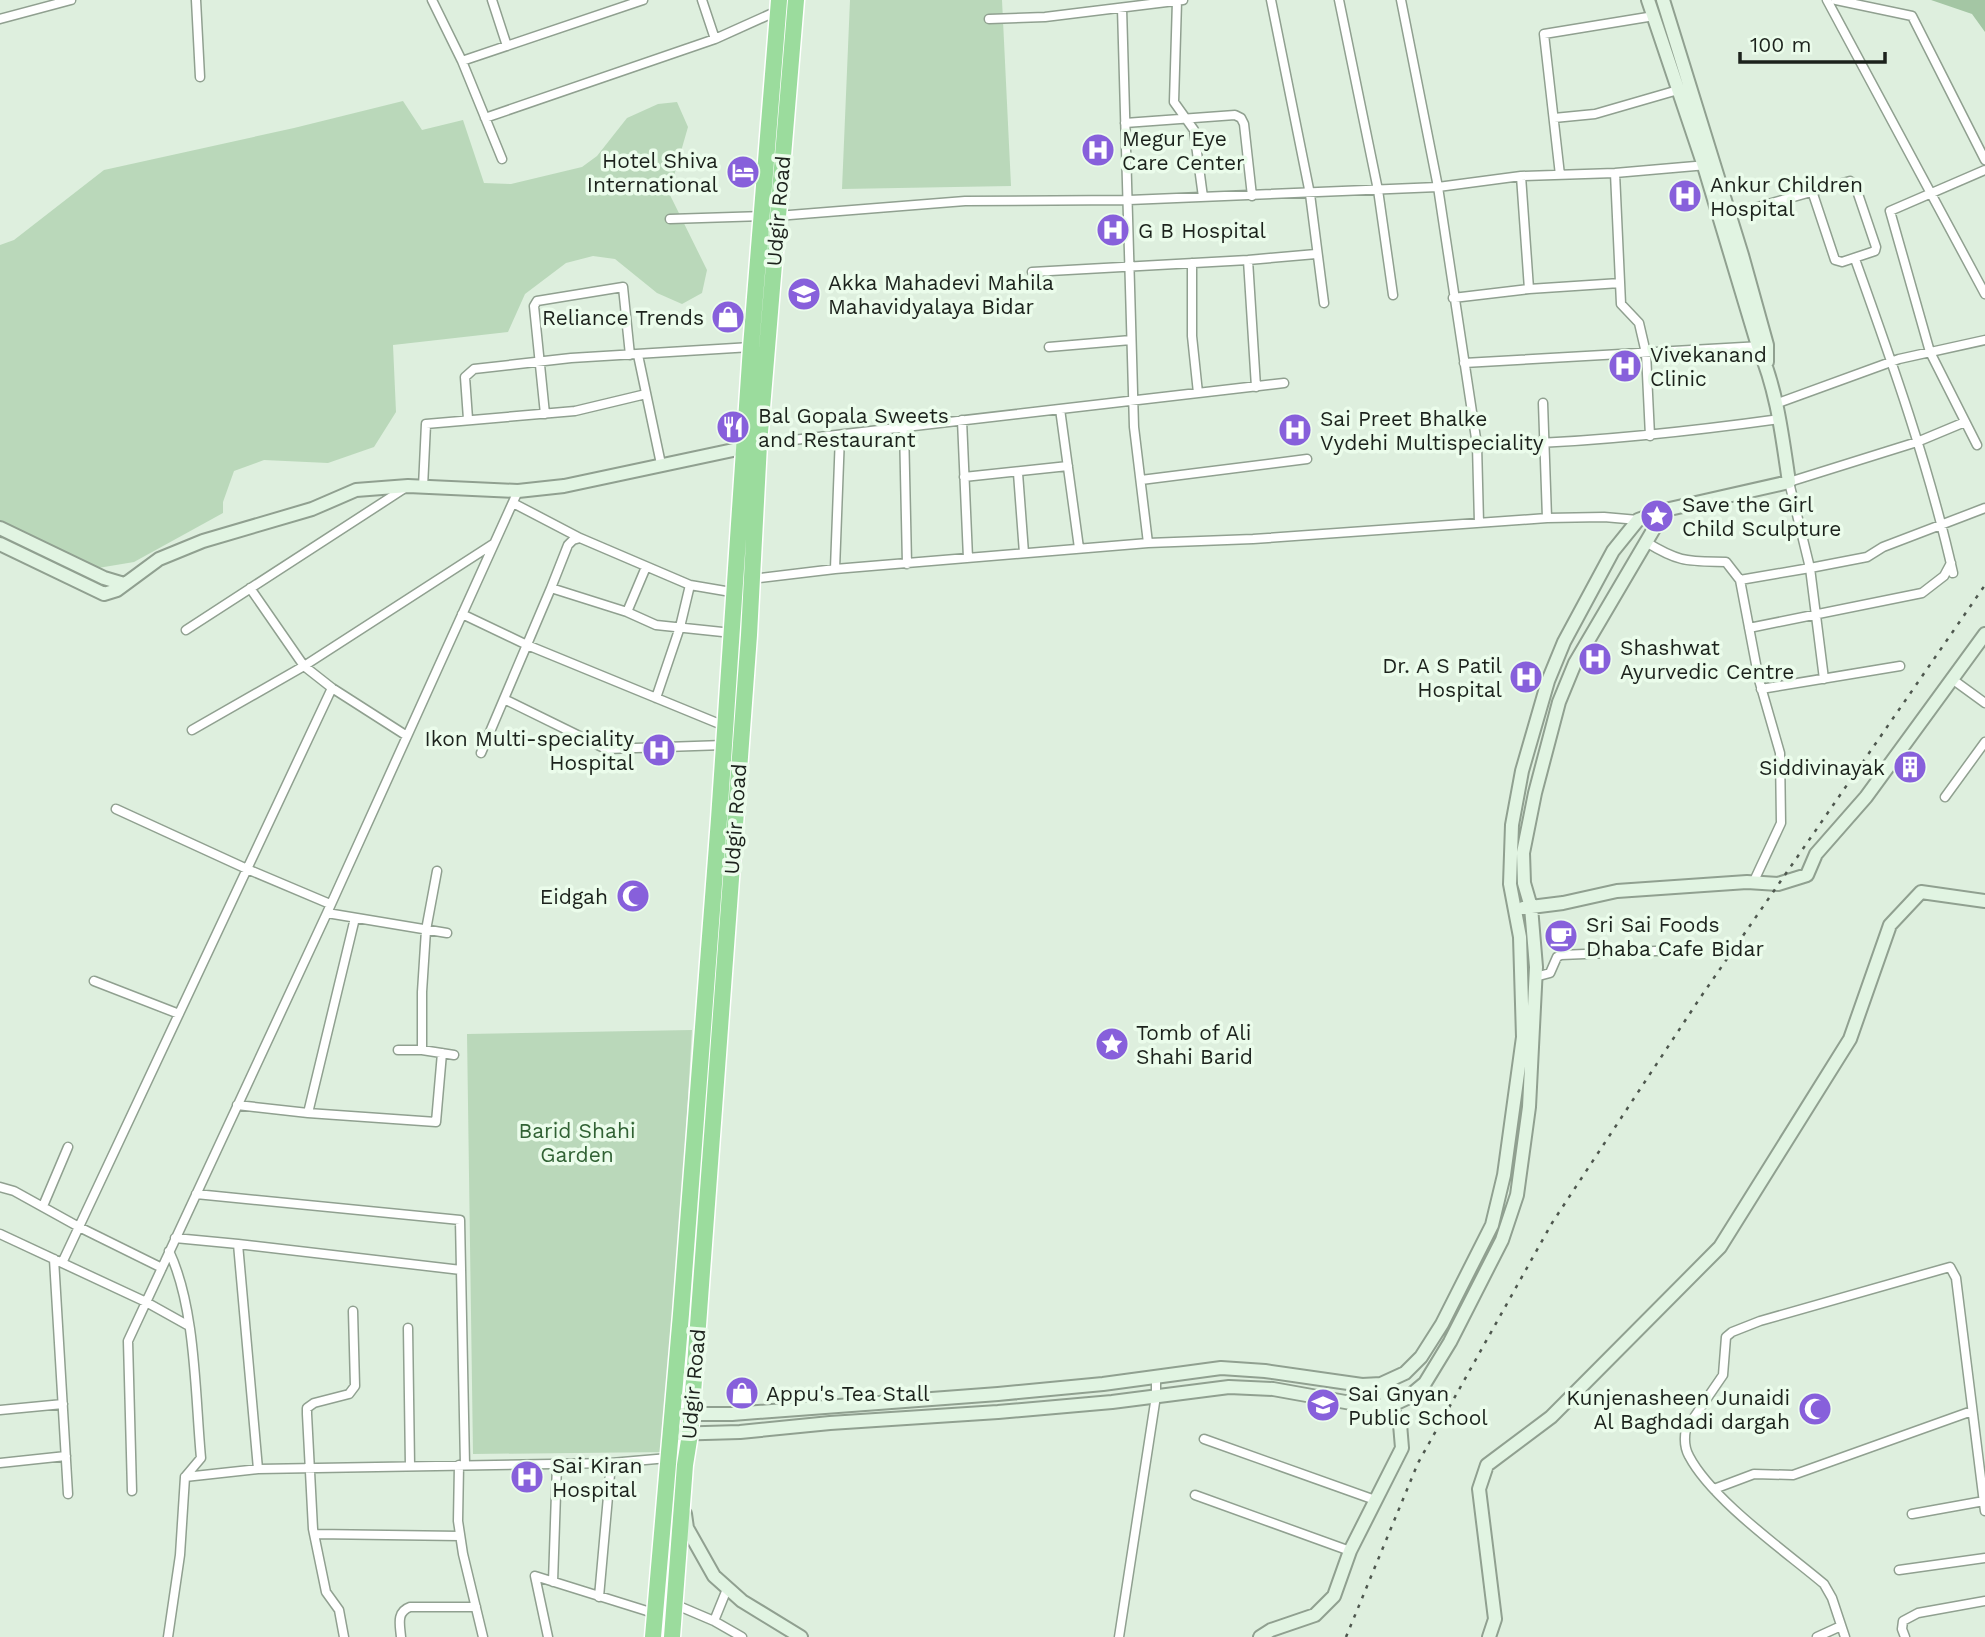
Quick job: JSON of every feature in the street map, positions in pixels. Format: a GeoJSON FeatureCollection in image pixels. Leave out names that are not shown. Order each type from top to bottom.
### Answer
{"type":"FeatureCollection","features":[{"type":"Feature","properties":{"kind":"highway","name":"Udgir Road"},"geometry":{"type":"LineString","coordinates":[[672,1632],[685,1465],[690,1434],[752,446],[778,216],[787,3]]}},
{"type":"Feature","properties":{"kind":"highway","name":"Udgir Road"},"geometry":{"type":"LineString","coordinates":[[752,446],[751,347],[761,216],[787,3]]}},
{"type":"Feature","properties":{"kind":"highway","name":"Udgir Road"},"geometry":{"type":"LineString","coordinates":[[653,1637],[735,740],[725,726],[732,634],[743,587]]}},
{"type":"Feature","properties":{"kind":"main road"},"geometry":{"type":"LineString","coordinates":[[672,1414],[691,1415],[998,1394],[1103,1384],[1220,1368],[1265,1371],[1363,1385],[1381,1384],[1405,1373],[1421,1357],[1442,1324],[1492,1225],[1504,1175],[1523,1037],[1520,937],[1510,884],[1512,825],[1522,771],[1548,681],[1564,642],[1612,551],[1638,520],[1665,510],[1789,482],[1777,403],[1729,215],[1678,90],[1648,0]]}},
{"type":"Feature","properties":{"kind":"main road"},"geometry":{"type":"LineString","coordinates":[[1663,0],[1763,346]]}},
{"type":"Feature","properties":{"kind":"main road"},"geometry":{"type":"LineString","coordinates":[[0,544],[104,594],[117,590],[159,559],[203,541],[312,509],[356,490],[408,486],[516,497],[752,446]]}},
{"type":"Feature","properties":{"kind":"main road"},"geometry":{"type":"LineString","coordinates":[[670,1434],[1023,1410],[1229,1387],[1273,1389],[1362,1405],[1390,1406],[1407,1398],[1424,1383],[1450,1342],[1502,1240],[1517,1195],[1529,1107],[1535,977],[1531,907],[1524,883],[1523,853],[1535,793],[1559,702],[1575,663],[1665,510]]}},
{"type":"Feature","properties":{"kind":"main road"},"geometry":{"type":"LineString","coordinates":[[0,528],[104,578],[124,584]]}},
{"type":"Feature","properties":{"kind":"main road"},"geometry":{"type":"LineString","coordinates":[[1514,909],[1563,903],[1617,891],[1753,883],[1779,884],[1807,875],[1816,854],[1866,797],[1985,634]]}},
{"type":"Feature","properties":{"kind":"main road"},"geometry":{"type":"LineString","coordinates":[[1489,1637],[1495,1619],[1479,1489],[1487,1465],[1551,1417],[1720,1247],[1850,1039],[1890,926],[1921,892],[1985,901]]}},
{"type":"Feature","properties":{"kind":"main road"},"geometry":{"type":"LineString","coordinates":[[1260,1637],[1271,1630],[1315,1615],[1334,1596],[1350,1551],[1402,1448],[1400,1424],[1381,1384]]}},
{"type":"Feature","properties":{"kind":"main road"},"geometry":{"type":"LineString","coordinates":[[683,1504],[687,1528],[715,1576],[742,1601],[801,1637]]}},
{"type":"Feature","properties":{"kind":"street"},"geometry":{"type":"LineString","coordinates":[[0,19],[71,0]]}},
{"type":"Feature","properties":{"kind":"street"},"geometry":{"type":"LineString","coordinates":[[196,0],[200,77]]}},
{"type":"Feature","properties":{"kind":"street"},"geometry":{"type":"LineString","coordinates":[[432,0],[462,61],[502,159]]}},
{"type":"Feature","properties":{"kind":"street"},"geometry":{"type":"LineString","coordinates":[[492,0],[507,46]]}},
{"type":"Feature","properties":{"kind":"street"},"geometry":{"type":"LineString","coordinates":[[462,61],[643,0]]}},
{"type":"Feature","properties":{"kind":"street"},"geometry":{"type":"LineString","coordinates":[[702,0],[715,39]]}},
{"type":"Feature","properties":{"kind":"street"},"geometry":{"type":"LineString","coordinates":[[989,19],[1045,18],[1183,0]]}},
{"type":"Feature","properties":{"kind":"street"},"geometry":{"type":"LineString","coordinates":[[1271,0],[1310,194],[1324,303]]}},
{"type":"Feature","properties":{"kind":"street"},"geometry":{"type":"LineString","coordinates":[[1339,0],[1378,190],[1393,295]]}},
{"type":"Feature","properties":{"kind":"street"},"geometry":{"type":"LineString","coordinates":[[1401,0],[1438,187],[1477,445],[1479,523]]}},
{"type":"Feature","properties":{"kind":"street"},"geometry":{"type":"LineString","coordinates":[[1827,0],[1985,294]]}},
{"type":"Feature","properties":{"kind":"street"},"geometry":{"type":"LineString","coordinates":[[1836,0],[1912,16],[1985,160]]}},
{"type":"Feature","properties":{"kind":"street"},"geometry":{"type":"LineString","coordinates":[[1177,1],[1174,102],[1194,130],[1203,197]]}},
{"type":"Feature","properties":{"kind":"street"},"geometry":{"type":"LineString","coordinates":[[485,118],[715,39],[787,3]]}},
{"type":"Feature","properties":{"kind":"street"},"geometry":{"type":"LineString","coordinates":[[1122,8],[1133,400],[1148,543]]}},
{"type":"Feature","properties":{"kind":"street"},"geometry":{"type":"LineString","coordinates":[[1560,175],[1544,34],[1654,16]]}},
{"type":"Feature","properties":{"kind":"street"},"geometry":{"type":"LineString","coordinates":[[1554,118],[1595,114],[1678,90]]}},
{"type":"Feature","properties":{"kind":"street"},"geometry":{"type":"LineString","coordinates":[[1125,123],[1236,115],[1244,124],[1252,196]]}},
{"type":"Feature","properties":{"kind":"street"},"geometry":{"type":"LineString","coordinates":[[670,219],[778,216],[965,201],[1129,200],[1310,194],[1438,187],[1521,176],[1615,173],[1709,165]]}},
{"type":"Feature","properties":{"kind":"street"},"geometry":{"type":"LineString","coordinates":[[1977,445],[1930,352],[1890,211],[1985,170]]}},
{"type":"Feature","properties":{"kind":"street"},"geometry":{"type":"LineString","coordinates":[[1615,173],[1621,304],[1639,323],[1646,353],[1650,436]]}},
{"type":"Feature","properties":{"kind":"street"},"geometry":{"type":"LineString","coordinates":[[1521,176],[1529,289]]}},
{"type":"Feature","properties":{"kind":"street"},"geometry":{"type":"LineString","coordinates":[[1729,215],[1844,181],[1850,181],[1854,185],[1875,247],[1872,254],[1842,262],[1835,260],[1812,191]]}},
{"type":"Feature","properties":{"kind":"street"},"geometry":{"type":"LineString","coordinates":[[1031,272],[1316,254]]}},
{"type":"Feature","properties":{"kind":"street"},"geometry":{"type":"LineString","coordinates":[[1855,258],[1917,442],[1943,526],[1953,573]]}},
{"type":"Feature","properties":{"kind":"street"},"geometry":{"type":"LineString","coordinates":[[1248,260],[1256,387]]}},
{"type":"Feature","properties":{"kind":"street"},"geometry":{"type":"LineString","coordinates":[[1192,263],[1192,336],[1198,393]]}},
{"type":"Feature","properties":{"kind":"street"},"geometry":{"type":"LineString","coordinates":[[1454,298],[1529,289],[1620,283]]}},
{"type":"Feature","properties":{"kind":"street"},"geometry":{"type":"LineString","coordinates":[[545,414],[534,306],[537,301],[623,287],[634,355],[646,394],[661,464]]}},
{"type":"Feature","properties":{"kind":"street"},"geometry":{"type":"LineString","coordinates":[[1049,347],[1131,340]]}},
{"type":"Feature","properties":{"kind":"street"},"geometry":{"type":"LineString","coordinates":[[1777,403],[1892,362],[1985,340]]}},
{"type":"Feature","properties":{"kind":"street"},"geometry":{"type":"LineString","coordinates":[[1464,363],[1763,346]]}},
{"type":"Feature","properties":{"kind":"street"},"geometry":{"type":"LineString","coordinates":[[468,419],[465,377],[469,372],[540,362],[751,347]]}},
{"type":"Feature","properties":{"kind":"street"},"geometry":{"type":"LineString","coordinates":[[752,446],[1284,383]]}},
{"type":"Feature","properties":{"kind":"street"},"geometry":{"type":"LineString","coordinates":[[423,487],[426,424],[575,411],[646,394]]}},
{"type":"Feature","properties":{"kind":"street"},"geometry":{"type":"LineString","coordinates":[[1543,403],[1548,518]]}},
{"type":"Feature","properties":{"kind":"street"},"geometry":{"type":"LineString","coordinates":[[1060,409],[1079,548]]}},
{"type":"Feature","properties":{"kind":"street"},"geometry":{"type":"LineString","coordinates":[[1477,445],[1545,444],[1650,436],[1780,419]]}},
{"type":"Feature","properties":{"kind":"street"},"geometry":{"type":"LineString","coordinates":[[962,420],[968,558]]}},
{"type":"Feature","properties":{"kind":"street"},"geometry":{"type":"LineString","coordinates":[[1824,679],[1810,568],[1789,482],[1917,442],[1965,422]]}},
{"type":"Feature","properties":{"kind":"street"},"geometry":{"type":"LineString","coordinates":[[904,427],[906,564]]}},
{"type":"Feature","properties":{"kind":"street"},"geometry":{"type":"LineString","coordinates":[[835,569],[840,435]]}},
{"type":"Feature","properties":{"kind":"street"},"geometry":{"type":"LineString","coordinates":[[1141,480],[1307,459]]}},
{"type":"Feature","properties":{"kind":"street"},"geometry":{"type":"LineString","coordinates":[[964,477],[1068,466]]}},
{"type":"Feature","properties":{"kind":"street"},"geometry":{"type":"LineString","coordinates":[[1018,472],[1024,553]]}},
{"type":"Feature","properties":{"kind":"street"},"geometry":{"type":"LineString","coordinates":[[186,630],[408,486]]}},
{"type":"Feature","properties":{"kind":"street"},"geometry":{"type":"LineString","coordinates":[[132,1491],[128,1340],[327,913],[516,497],[580,538],[690,585],[743,587],[835,569],[1079,548],[1253,539],[1548,518],[1604,517],[1638,520]]}},
{"type":"Feature","properties":{"kind":"street"},"geometry":{"type":"LineString","coordinates":[[1740,580],[1867,557],[1883,547],[1985,508]]}},
{"type":"Feature","properties":{"kind":"street"},"geometry":{"type":"LineString","coordinates":[[481,753],[568,545],[580,538]]}},
{"type":"Feature","properties":{"kind":"street"},"geometry":{"type":"LineString","coordinates":[[192,730],[304,666],[495,542]]}},
{"type":"Feature","properties":{"kind":"street"},"geometry":{"type":"LineString","coordinates":[[1646,542],[1667,555],[1684,561],[1726,562],[1740,580],[1761,689],[1780,754],[1781,823],[1753,883]]}},
{"type":"Feature","properties":{"kind":"street"},"geometry":{"type":"LineString","coordinates":[[1749,628],[1922,593],[1944,576],[1951,563]]}},
{"type":"Feature","properties":{"kind":"street"},"geometry":{"type":"LineString","coordinates":[[627,612],[646,567]]}},
{"type":"Feature","properties":{"kind":"street"},"geometry":{"type":"LineString","coordinates":[[656,698],[680,626],[690,585]]}},
{"type":"Feature","properties":{"kind":"street"},"geometry":{"type":"LineString","coordinates":[[250,588],[304,666],[332,688],[407,736]]}},
{"type":"Feature","properties":{"kind":"street"},"geometry":{"type":"LineString","coordinates":[[551,588],[627,612],[656,625],[732,634]]}},
{"type":"Feature","properties":{"kind":"street"},"geometry":{"type":"LineString","coordinates":[[462,614],[527,645],[725,726]]}},
{"type":"Feature","properties":{"kind":"street"},"geometry":{"type":"LineString","coordinates":[[1761,689],[1900,666]]}},
{"type":"Feature","properties":{"kind":"street"},"geometry":{"type":"LineString","coordinates":[[1952,679],[1985,703]]}},
{"type":"Feature","properties":{"kind":"street"},"geometry":{"type":"LineString","coordinates":[[68,1494],[58,1261],[79,1227],[332,688]]}},
{"type":"Feature","properties":{"kind":"street"},"geometry":{"type":"LineString","coordinates":[[504,699],[606,749],[735,740]]}},
{"type":"Feature","properties":{"kind":"street"},"geometry":{"type":"LineString","coordinates":[[1945,797],[1985,742]]}},
{"type":"Feature","properties":{"kind":"street"},"geometry":{"type":"LineString","coordinates":[[116,809],[330,904]]}},
{"type":"Feature","properties":{"kind":"street"},"geometry":{"type":"LineString","coordinates":[[422,1050],[426,930],[437,871]]}},
{"type":"Feature","properties":{"kind":"street"},"geometry":{"type":"LineString","coordinates":[[327,913],[447,933]]}},
{"type":"Feature","properties":{"kind":"street"},"geometry":{"type":"LineString","coordinates":[[308,1113],[355,918]]}},
{"type":"Feature","properties":{"kind":"street"},"geometry":{"type":"LineString","coordinates":[[1535,977],[1550,973],[1560,955],[1679,950]]}},
{"type":"Feature","properties":{"kind":"street"},"geometry":{"type":"LineString","coordinates":[[94,981],[178,1014]]}},
{"type":"Feature","properties":{"kind":"street"},"geometry":{"type":"LineString","coordinates":[[398,1051],[422,1050],[454,1055]]}},
{"type":"Feature","properties":{"kind":"street"},"geometry":{"type":"LineString","coordinates":[[237,1105],[436,1122],[442,1053]]}},
{"type":"Feature","properties":{"kind":"street"},"geometry":{"type":"LineString","coordinates":[[43,1206],[68,1147]]}},
{"type":"Feature","properties":{"kind":"street"},"geometry":{"type":"LineString","coordinates":[[0,1187],[14,1191],[162,1268]]}},
{"type":"Feature","properties":{"kind":"street"},"geometry":{"type":"LineString","coordinates":[[196,1194],[460,1220],[460,1536],[483,1637]]}},
{"type":"Feature","properties":{"kind":"street"},"geometry":{"type":"LineString","coordinates":[[0,1234],[146,1302],[189,1326]]}},
{"type":"Feature","properties":{"kind":"street"},"geometry":{"type":"LineString","coordinates":[[175,1238],[461,1270]]}},
{"type":"Feature","properties":{"kind":"street"},"geometry":{"type":"LineString","coordinates":[[238,1244],[258,1469]]}},
{"type":"Feature","properties":{"kind":"street"},"geometry":{"type":"LineString","coordinates":[[168,1637],[180,1555],[185,1476],[201,1458],[189,1326],[179,1272],[169,1251]]}},
{"type":"Feature","properties":{"kind":"street"},"geometry":{"type":"LineString","coordinates":[[1844,1637],[1832,1598],[1824,1584],[1714,1489],[1689,1457],[1684,1438],[1686,1429],[1723,1374],[1726,1337],[1760,1321],[1950,1267],[1956,1278],[1985,1511]]}},
{"type":"Feature","properties":{"kind":"street"},"geometry":{"type":"LineString","coordinates":[[344,1637],[339,1610],[326,1592],[317,1558],[307,1408],[314,1403],[349,1394],[355,1386],[353,1311]]}},
{"type":"Feature","properties":{"kind":"street"},"geometry":{"type":"LineString","coordinates":[[408,1328],[410,1466]]}},
{"type":"Feature","properties":{"kind":"street"},"geometry":{"type":"LineString","coordinates":[[1119,1637],[1156,1396],[1156,1376]]}},
{"type":"Feature","properties":{"kind":"street"},"geometry":{"type":"LineString","coordinates":[[0,1410],[63,1404]]}},
{"type":"Feature","properties":{"kind":"street"},"geometry":{"type":"LineString","coordinates":[[1714,1489],[1754,1474],[1793,1475],[1972,1411]]}},
{"type":"Feature","properties":{"kind":"street"},"geometry":{"type":"LineString","coordinates":[[1204,1439],[1374,1500]]}},
{"type":"Feature","properties":{"kind":"street"},"geometry":{"type":"LineString","coordinates":[[0,1463],[66,1456]]}},
{"type":"Feature","properties":{"kind":"street"},"geometry":{"type":"LineString","coordinates":[[185,1476],[258,1469],[611,1463],[668,1458]]}},
{"type":"Feature","properties":{"kind":"street"},"geometry":{"type":"LineString","coordinates":[[598,1597],[611,1463]]}},
{"type":"Feature","properties":{"kind":"street"},"geometry":{"type":"LineString","coordinates":[[553,1582],[557,1464]]}},
{"type":"Feature","properties":{"kind":"street"},"geometry":{"type":"LineString","coordinates":[[1195,1495],[1350,1551]]}},
{"type":"Feature","properties":{"kind":"street"},"geometry":{"type":"LineString","coordinates":[[1912,1514],[1984,1501]]}},
{"type":"Feature","properties":{"kind":"street"},"geometry":{"type":"LineString","coordinates":[[315,1534],[460,1536]]}},
{"type":"Feature","properties":{"kind":"street"},"geometry":{"type":"LineString","coordinates":[[1899,1570],[1985,1558]]}},
{"type":"Feature","properties":{"kind":"street"},"geometry":{"type":"LineString","coordinates":[[548,1637],[536,1576],[647,1611],[672,1632]]}},
{"type":"Feature","properties":{"kind":"street"},"geometry":{"type":"LineString","coordinates":[[714,1621],[727,1589]]}},
{"type":"Feature","properties":{"kind":"street"},"geometry":{"type":"LineString","coordinates":[[1905,1637],[1903,1621],[1909,1617],[1985,1601]]}},
{"type":"Feature","properties":{"kind":"street"},"geometry":{"type":"LineString","coordinates":[[674,1604],[714,1621],[742,1637]]}},
{"type":"Feature","properties":{"kind":"street"},"geometry":{"type":"LineString","coordinates":[[401,1637],[399,1619],[405,1609],[410,1607],[476,1607]]}},
{"type":"Feature","properties":{"kind":"street"},"geometry":{"type":"LineString","coordinates":[[1817,1637],[1841,1626]]}},
{"type":"Feature","properties":{"kind":"green space"},"geometry":{"type":"Polygon","coordinates":[[[850,0],[1002,0],[1011,186],[842,189],[850,0]]]}},
{"type":"Feature","properties":{"kind":"green space"},"geometry":{"type":"Polygon","coordinates":[[[1931,0],[1985,0],[1985,32],[1972,14],[1931,0]]]}},
{"type":"Feature","properties":{"kind":"green space"},"geometry":{"type":"Polygon","coordinates":[[[403,101],[422,130],[463,120],[484,183],[511,184],[582,167],[597,156],[627,118],[658,104],[677,102],[688,127],[669,193],[707,270],[702,293],[682,304],[657,293],[615,259],[593,256],[566,263],[525,294],[508,332],[393,345],[396,412],[374,447],[328,463],[264,460],[234,471],[223,502],[223,513],[134,562],[98,568],[0,521],[0,245],[14,240],[104,170],[403,101]]]}},
{"type":"Feature","properties":{"kind":"green space","name":"Barid Shahi Garden"},"geometry":{"type":"Polygon","coordinates":[[[692,1030],[667,1452],[473,1454],[467,1034],[692,1030]]]}},
{"type":"Feature","properties":{"kind":"railway"},"geometry":{"type":"LineString","coordinates":[[1346,1637],[1418,1463],[1552,1223],[1700,998],[1985,585]]}},
{"type":"Feature","properties":{"kind":"place","name":"Megur Eye Care Center"},"geometry":{"type":"Point","coordinates":[1098,150]}},
{"type":"Feature","properties":{"kind":"place","name":"Hotel Shiva International"},"geometry":{"type":"Point","coordinates":[743,172]}},
{"type":"Feature","properties":{"kind":"place","name":"Ankur Children Hospital"},"geometry":{"type":"Point","coordinates":[1685,196]}},
{"type":"Feature","properties":{"kind":"place","name":"G B Hospital"},"geometry":{"type":"Point","coordinates":[1113,230]}},
{"type":"Feature","properties":{"kind":"place","name":"Akka Mahadevi Mahila Mahavidyalaya Bidar"},"geometry":{"type":"Point","coordinates":[804,294]}},
{"type":"Feature","properties":{"kind":"place","name":"Reliance Trends"},"geometry":{"type":"Point","coordinates":[728,317]}},
{"type":"Feature","properties":{"kind":"place","name":"Vivekanand Clinic"},"geometry":{"type":"Point","coordinates":[1625,366]}},
{"type":"Feature","properties":{"kind":"place","name":"Bal Gopala Sweets and Restaurant"},"geometry":{"type":"Point","coordinates":[733,427]}},
{"type":"Feature","properties":{"kind":"place","name":"Sai Preet Bhalke Vydehi Multispeciality"},"geometry":{"type":"Point","coordinates":[1295,430]}},
{"type":"Feature","properties":{"kind":"place","name":"Save the Girl Child Sculpture"},"geometry":{"type":"Point","coordinates":[1657,516]}},
{"type":"Feature","properties":{"kind":"place","name":"Shashwat Ayurvedic Centre"},"geometry":{"type":"Point","coordinates":[1595,659]}},
{"type":"Feature","properties":{"kind":"place","name":"Dr. A S Patil Hospital"},"geometry":{"type":"Point","coordinates":[1526,677]}},
{"type":"Feature","properties":{"kind":"place","name":"Ikon Multi-speciality Hospital"},"geometry":{"type":"Point","coordinates":[659,750]}},
{"type":"Feature","properties":{"kind":"place","name":"Siddivinayak"},"geometry":{"type":"Point","coordinates":[1910,767]}},
{"type":"Feature","properties":{"kind":"place","name":"Eidgah"},"geometry":{"type":"Point","coordinates":[633,896]}},
{"type":"Feature","properties":{"kind":"place","name":"Sri Sai Foods Dhaba Cafe Bidar"},"geometry":{"type":"Point","coordinates":[1561,936]}},
{"type":"Feature","properties":{"kind":"place","name":"Tomb of Ali Shahi Barid"},"geometry":{"type":"Point","coordinates":[1112,1044]}},
{"type":"Feature","properties":{"kind":"place","name":"Appu's Tea Stall"},"geometry":{"type":"Point","coordinates":[742,1393]}},
{"type":"Feature","properties":{"kind":"place","name":"Sai Gnyan Public School"},"geometry":{"type":"Point","coordinates":[1323,1405]}},
{"type":"Feature","properties":{"kind":"place","name":"Kunjenasheen Junaidi Al Baghdadi dargah"},"geometry":{"type":"Point","coordinates":[1815,1409]}},
{"type":"Feature","properties":{"kind":"place","name":"Sai Kiran Hospital"},"geometry":{"type":"Point","coordinates":[527,1477]}}]}
